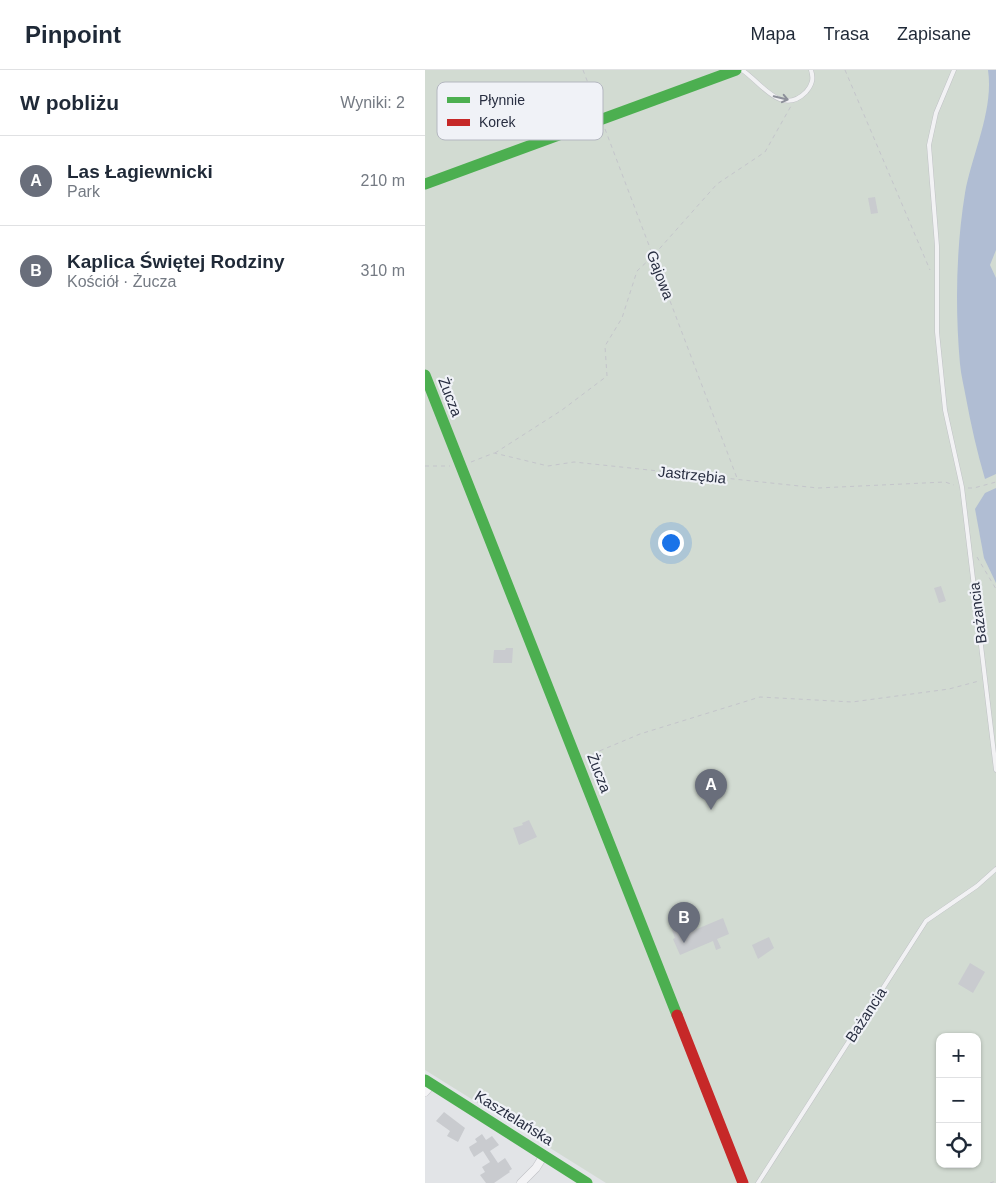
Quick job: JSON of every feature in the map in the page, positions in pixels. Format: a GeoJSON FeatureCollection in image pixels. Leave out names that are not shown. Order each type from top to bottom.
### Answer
{"type":"FeatureCollection","features":[{"type":"Feature","properties":{"kind":"street"},"geometry":{"type":"LineString","coordinates":[[603,118],[736,70]]}},
{"type":"Feature","properties":{"kind":"street"},"geometry":{"type":"LineString","coordinates":[[425,184],[544,140]]}},
{"type":"Feature","properties":{"kind":"street","name":"Żucza"},"geometry":{"type":"LineString","coordinates":[[425,375],[743,1183]]}},
{"type":"Feature","properties":{"kind":"street","name":"Kasztelańska"},"geometry":{"type":"LineString","coordinates":[[427,1085],[587,1183]]}},
{"type":"Feature","properties":{"kind":"street"},"geometry":{"type":"LineString","coordinates":[[521,1183],[536,1168],[544,1155]]}},
{"type":"Feature","properties":{"kind":"lane"},"geometry":{"type":"LineString","coordinates":[[742,70],[776,98],[785,100],[796,98],[807,91],[813,77],[811,70]]}},
{"type":"Feature","properties":{"kind":"lane","name":"Bażancia"},"geometry":{"type":"LineString","coordinates":[[954,70],[936,113],[929,144],[937,246],[937,332],[945,410],[962,487],[970,546],[996,770]]}},
{"type":"Feature","properties":{"kind":"lane","name":"Bażancia"},"geometry":{"type":"LineString","coordinates":[[758,1183],[926,921],[977,886],[996,869]]}},
{"type":"Feature","properties":{"kind":"path","name":"Gajowa"},"geometry":{"type":"LineString","coordinates":[[583,70],[587,82]]}},
{"type":"Feature","properties":{"kind":"path"},"geometry":{"type":"LineString","coordinates":[[845,70],[930,270]]}},
{"type":"Feature","properties":{"kind":"path"},"geometry":{"type":"LineString","coordinates":[[425,466],[460,466],[494,453],[562,410],[607,376],[605,346],[622,318],[637,270],[653,256],[717,184],[765,152],[796,98]]}},
{"type":"Feature","properties":{"kind":"path","name":"Gajowa"},"geometry":{"type":"LineString","coordinates":[[603,124],[738,480]]}},
{"type":"Feature","properties":{"kind":"path","name":"Jastrzębia"},"geometry":{"type":"LineString","coordinates":[[494,453],[548,466],[574,462],[818,488],[945,482],[974,488],[996,482]]}},
{"type":"Feature","properties":{"kind":"path"},"geometry":{"type":"LineString","coordinates":[[970,546],[996,589]]}},
{"type":"Feature","properties":{"kind":"path"},"geometry":{"type":"LineString","coordinates":[[578,761],[641,734],[760,697],[851,702],[949,689],[986,679]]}},
{"type":"Feature","properties":{"kind":"path"},"geometry":{"type":"LineString","coordinates":[[990,1183],[996,1181]]}},
{"type":"Feature","properties":{"kind":"shaded area"},"geometry":{"type":"Polygon","coordinates":[[[425,70],[996,70],[996,1183],[606,1183],[425,1070],[425,70]]]}},
{"type":"Feature","properties":{"kind":"water"},"geometry":{"type":"Polygon","coordinates":[[[988,70],[996,70],[996,250],[990,265],[996,278],[996,474],[985,479],[972,428],[961,372],[957,300],[962,214],[968,178],[988,101],[988,70]]]}},
{"type":"Feature","properties":{"kind":"water"},"geometry":{"type":"Polygon","coordinates":[[[996,488],[996,583],[984,558],[975,509],[985,493],[996,488]]]}},
{"type":"Feature","properties":{"kind":"building"},"geometry":{"type":"Polygon","coordinates":[[[875,197],[878,213],[871,214],[868,198],[875,197]]]}},
{"type":"Feature","properties":{"kind":"building"},"geometry":{"type":"Polygon","coordinates":[[[941,586],[946,601],[939,603],[934,588],[941,586]]]}},
{"type":"Feature","properties":{"kind":"building"},"geometry":{"type":"Polygon","coordinates":[[[506,648],[513,648],[512,663],[493,663],[494,650],[505,650],[506,648]]]}},
{"type":"Feature","properties":{"kind":"building"},"geometry":{"type":"Polygon","coordinates":[[[529,820],[537,837],[519,845],[513,828],[523,825],[522,823],[529,820]]]}},
{"type":"Feature","properties":{"kind":"building"},"geometry":{"type":"Polygon","coordinates":[[[723,918],[729,934],[717,939],[721,948],[716,950],[713,941],[680,955],[673,939],[675,938],[672,930],[682,926],[685,934],[696,930],[695,927],[697,929],[723,918]]]}},
{"type":"Feature","properties":{"kind":"building"},"geometry":{"type":"Polygon","coordinates":[[[769,937],[774,948],[758,959],[752,945],[769,937]]]}},
{"type":"Feature","properties":{"kind":"building"},"geometry":{"type":"Polygon","coordinates":[[[970,963],[985,972],[973,993],[958,984],[970,963]]]}},
{"type":"Feature","properties":{"kind":"building"},"geometry":{"type":"Polygon","coordinates":[[[444,1112],[465,1128],[458,1142],[447,1136],[450,1131],[436,1121],[444,1112]]]}},
{"type":"Feature","properties":{"kind":"building"},"geometry":{"type":"Polygon","coordinates":[[[482,1134],[486,1140],[492,1136],[499,1145],[490,1151],[498,1163],[505,1158],[512,1169],[494,1183],[486,1183],[480,1175],[485,1172],[482,1167],[490,1162],[483,1151],[474,1157],[469,1147],[477,1142],[475,1139],[482,1134]]]}},
{"type":"Feature","properties":{"kind":"traffic: fast"},"geometry":{"type":"LineString","coordinates":[[603,119],[736,70]]}},
{"type":"Feature","properties":{"kind":"traffic: fast"},"geometry":{"type":"LineString","coordinates":[[425,184],[545,140]]}},
{"type":"Feature","properties":{"kind":"traffic: fast"},"geometry":{"type":"LineString","coordinates":[[425,375],[677,1015]]}},
{"type":"Feature","properties":{"kind":"traffic: fast"},"geometry":{"type":"LineString","coordinates":[[425,1080],[587,1183]]}},
{"type":"Feature","properties":{"kind":"traffic: jam"},"geometry":{"type":"LineString","coordinates":[[677,1015],[743,1183]]}},
{"type":"Feature","properties":{"kind":"place","name":"Las Łagiewnicki"},"geometry":{"type":"Point","coordinates":[711,810]}},
{"type":"Feature","properties":{"kind":"place","name":"Kaplica Świętej Rodziny"},"geometry":{"type":"Point","coordinates":[684,943]}}]}
